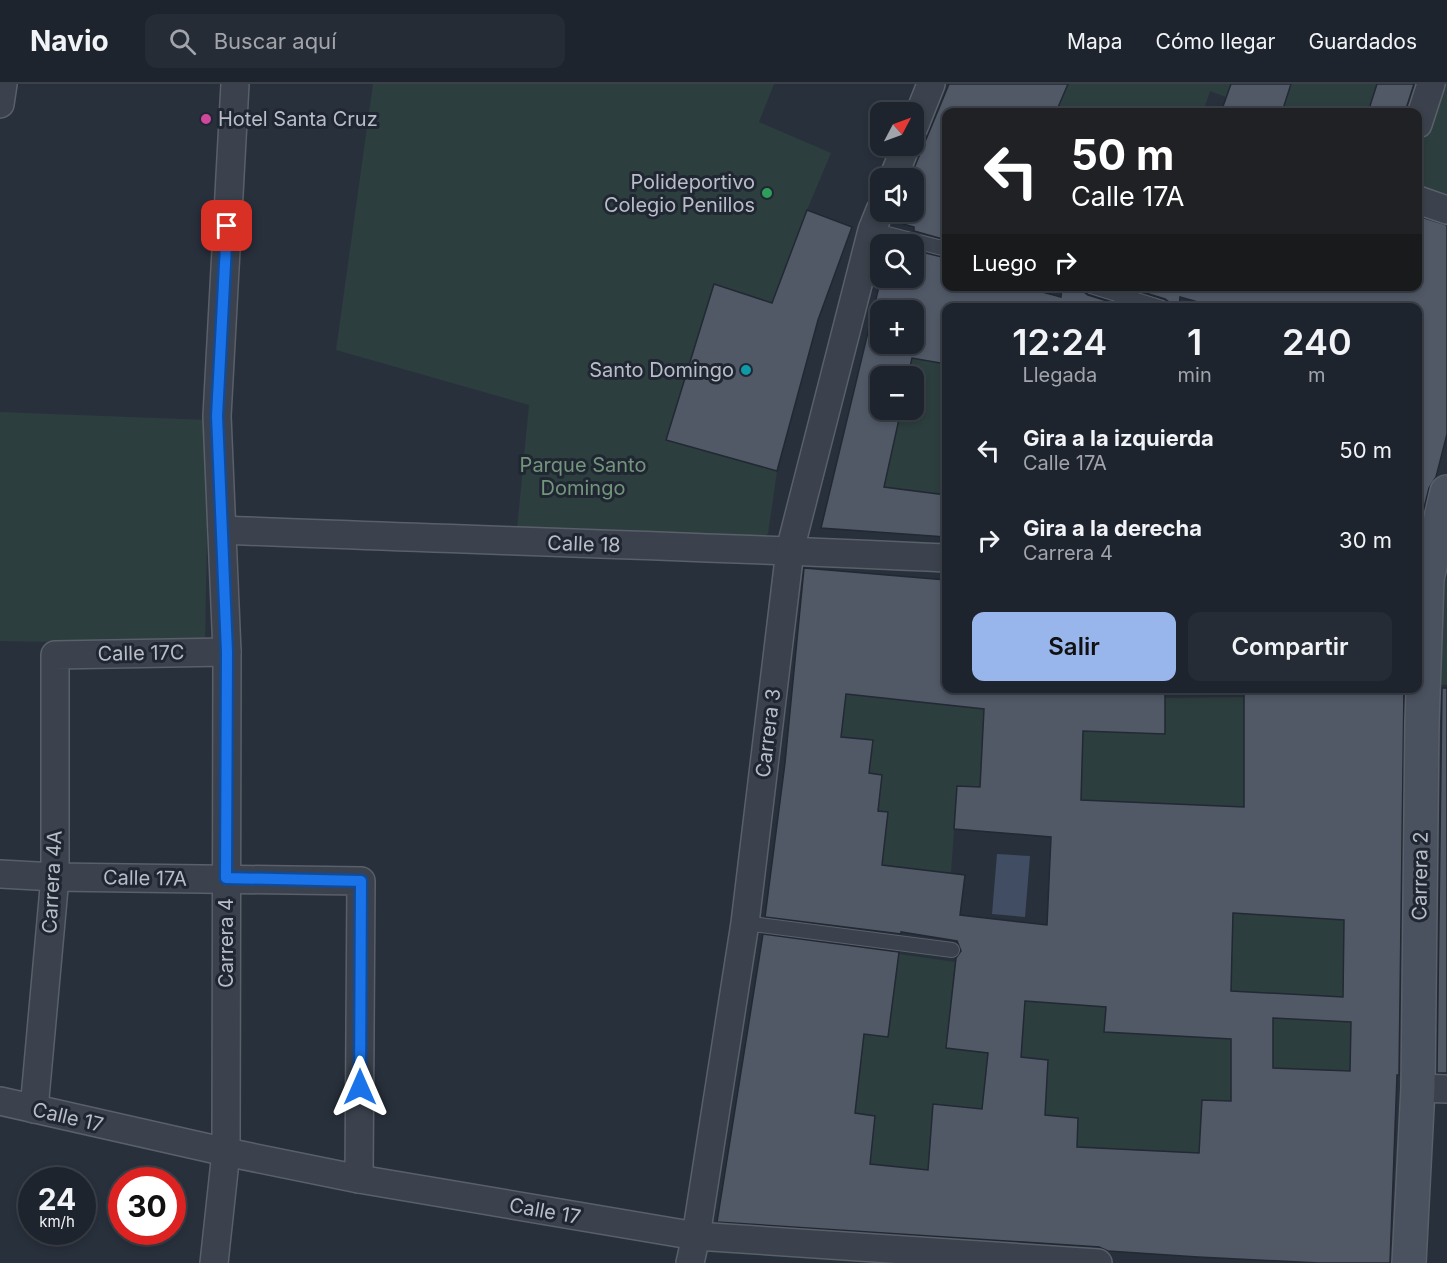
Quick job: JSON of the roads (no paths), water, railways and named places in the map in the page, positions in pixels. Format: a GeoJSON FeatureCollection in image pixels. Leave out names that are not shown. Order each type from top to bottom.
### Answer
{"type":"FeatureCollection","features":[{"type":"Feature","properties":{"kind":"main road","name":"Carrera 2"},"geometry":{"type":"LineString","coordinates":[[1409,1263],[1432,1088],[1422,722],[1431,572],[1447,492]]}},
{"type":"Feature","properties":{"kind":"street"},"geometry":{"type":"LineString","coordinates":[[0,104],[3,84]]}},
{"type":"Feature","properties":{"kind":"street","name":"Carrera 4"},"geometry":{"type":"LineString","coordinates":[[214,1263],[226,1152],[227,652],[217,416],[234,84]]}},
{"type":"Feature","properties":{"kind":"street"},"geometry":{"type":"LineString","coordinates":[[924,102],[931,84]]}},
{"type":"Feature","properties":{"kind":"street"},"geometry":{"type":"LineString","coordinates":[[1422,112],[1431,84]]}},
{"type":"Feature","properties":{"kind":"street"},"geometry":{"type":"LineString","coordinates":[[1422,201],[1447,210]]}},
{"type":"Feature","properties":{"kind":"street","name":"Carrera 3"},"geometry":{"type":"LineString","coordinates":[[690,1263],[745,923],[790,550],[875,222]]}},
{"type":"Feature","properties":{"kind":"street","name":"Calle 18"},"geometry":{"type":"LineString","coordinates":[[222,530],[504,542],[790,550],[942,558]]}},
{"type":"Feature","properties":{"kind":"street","name":"Calle 17C"},"geometry":{"type":"LineString","coordinates":[[55,655],[227,652]]}},
{"type":"Feature","properties":{"kind":"street","name":"Carrera 4A"},"geometry":{"type":"LineString","coordinates":[[34,1109],[55,877],[55,655]]}},
{"type":"Feature","properties":{"kind":"street","name":"Calle 17A"},"geometry":{"type":"LineString","coordinates":[[0,874],[55,877],[361,881],[359,1179]]}},
{"type":"Feature","properties":{"kind":"street","name":"Calle 17"},"geometry":{"type":"LineString","coordinates":[[0,1101],[226,1152],[359,1179],[696,1236],[1098,1263]]}},
{"type":"Feature","properties":{"kind":"lane"},"geometry":{"type":"LineString","coordinates":[[881,222],[942,247]]}},
{"type":"Feature","properties":{"kind":"lane"},"geometry":{"type":"LineString","coordinates":[[1107,291],[1146,303]]}},
{"type":"Feature","properties":{"kind":"lane"},"geometry":{"type":"LineString","coordinates":[[745,923],[952,950]]}},
{"type":"Feature","properties":{"kind":"water"},"geometry":{"type":"Polygon","coordinates":[[[997,854],[1030,856],[1025,917],[992,914],[997,854]]]}},
{"type":"Feature","properties":{"kind":"place","name":"Hotel Santa Cruz"},"geometry":{"type":"Point","coordinates":[206,119]}},
{"type":"Feature","properties":{"kind":"place","name":"Polideportivo Colegio Penillos"},"geometry":{"type":"Point","coordinates":[767,193]}},
{"type":"Feature","properties":{"kind":"place","name":"Santo Domingo"},"geometry":{"type":"Point","coordinates":[746,370]}},
{"type":"Feature","properties":{"kind":"park label","name":"Parque Santo Domingo"},"geometry":{"type":"Point","coordinates":[583,476]}}]}
